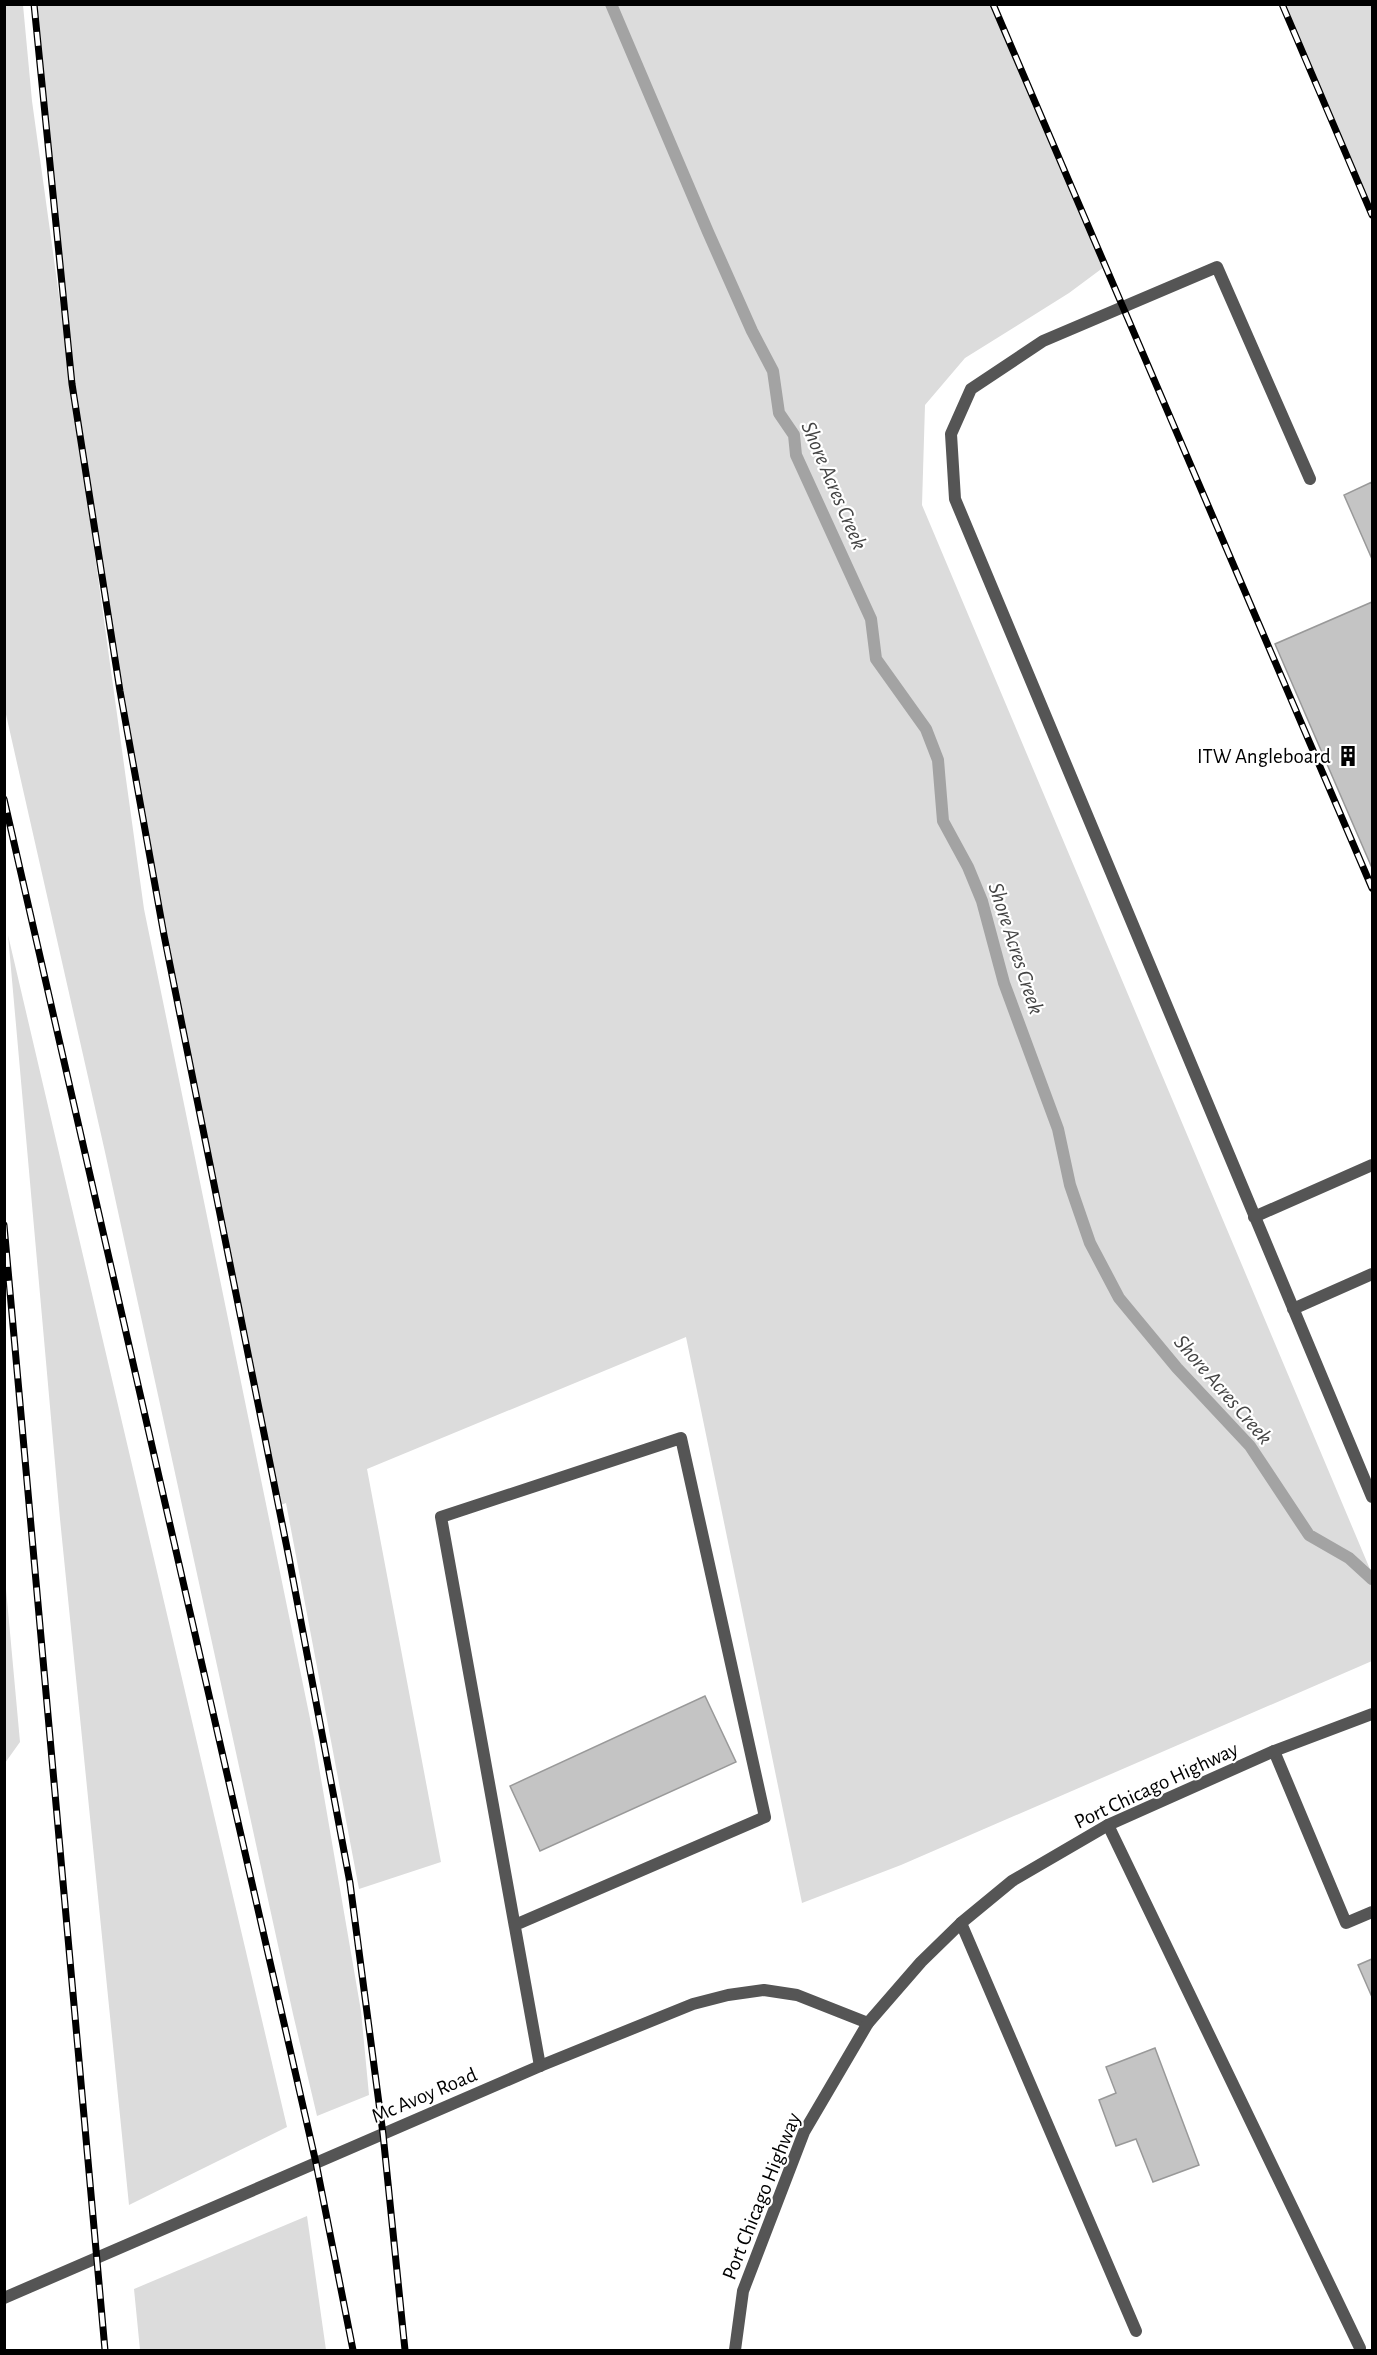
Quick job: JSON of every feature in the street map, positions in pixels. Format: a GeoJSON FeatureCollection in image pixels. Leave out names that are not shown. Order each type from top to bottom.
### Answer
{"type":"FeatureCollection","features":[{"type":"Feature","properties":{"kind":"street"},"geometry":{"type":"LineString","coordinates":[[1310,480],[1217,267],[1043,341],[971,389],[951,434],[955,499],[1372,1497]]}},
{"type":"Feature","properties":{"kind":"street"},"geometry":{"type":"LineString","coordinates":[[1254,1216],[1372,1165]]}},
{"type":"Feature","properties":{"kind":"street"},"geometry":{"type":"LineString","coordinates":[[1293,1309],[1372,1274]]}},
{"type":"Feature","properties":{"kind":"street"},"geometry":{"type":"LineString","coordinates":[[515,1925],[765,1817],[681,1438],[441,1517],[540,2066]]}},
{"type":"Feature","properties":{"kind":"street","name":"Port Chicago Highway"},"geometry":{"type":"LineString","coordinates":[[735,2350],[743,2291],[804,2132],[868,2023],[921,1962],[961,1923],[1012,1881],[1108,1825],[1275,1751],[1372,1714]]}},
{"type":"Feature","properties":{"kind":"street"},"geometry":{"type":"LineString","coordinates":[[1275,1751],[1346,1923],[1372,1912]]}},
{"type":"Feature","properties":{"kind":"street"},"geometry":{"type":"LineString","coordinates":[[1108,1825],[1360,2348]]}},
{"type":"Feature","properties":{"kind":"street"},"geometry":{"type":"LineString","coordinates":[[961,1923],[1136,2331]]}},
{"type":"Feature","properties":{"kind":"street","name":"Mc Avoy Road"},"geometry":{"type":"LineString","coordinates":[[4,2298],[540,2066],[693,2004],[728,1995],[764,1990],[798,1995],[868,2023]]}},
{"type":"Feature","properties":{"kind":"shaded area"},"geometry":{"type":"Polygon","coordinates":[[[4,5],[23,5],[32,101],[144,909],[314,1738],[361,2011],[369,2095],[317,2116],[105,1152],[5,710],[4,5]]]}},
{"type":"Feature","properties":{"kind":"shaded area"},"geometry":{"type":"Polygon","coordinates":[[[34,5],[993,5],[1104,267],[1069,293],[965,358],[925,405],[922,505],[1372,1574],[1372,1661],[901,1865],[802,1903],[686,1337],[367,1469],[441,1862],[359,1889],[286,1503],[278,1506],[164,935],[120,691],[72,384],[34,5]]]}},
{"type":"Feature","properties":{"kind":"shaded area"},"geometry":{"type":"Polygon","coordinates":[[[1282,5],[1372,5],[1372,213],[1282,5]]]}},
{"type":"Feature","properties":{"kind":"shaded area"},"geometry":{"type":"Polygon","coordinates":[[[8,935],[287,2127],[129,2205],[60,1519],[8,935]]]}},
{"type":"Feature","properties":{"kind":"shaded area"},"geometry":{"type":"Polygon","coordinates":[[[4,1567],[20,1742],[5,1763],[4,1763],[4,1567]]]}},
{"type":"Feature","properties":{"kind":"shaded area"},"geometry":{"type":"Polygon","coordinates":[[[307,2216],[326,2350],[140,2350],[134,2289],[307,2216]]]}},
{"type":"Feature","properties":{"kind":"building"},"geometry":{"type":"Polygon","coordinates":[[[1372,482],[1372,559],[1344,495],[1372,482]]]}},
{"type":"Feature","properties":{"kind":"building","name":"ITW Angleboard"},"geometry":{"type":"Polygon","coordinates":[[[1372,602],[1372,868],[1275,644],[1372,602]]]}},
{"type":"Feature","properties":{"kind":"building"},"geometry":{"type":"Polygon","coordinates":[[[705,1696],[736,1762],[540,1851],[510,1786],[705,1696]]]}},
{"type":"Feature","properties":{"kind":"building"},"geometry":{"type":"Polygon","coordinates":[[[1372,1959],[1372,1997],[1358,1965],[1372,1959]]]}},
{"type":"Feature","properties":{"kind":"building"},"geometry":{"type":"Polygon","coordinates":[[[1155,2048],[1199,2165],[1153,2182],[1136,2139],[1116,2146],[1099,2100],[1116,2093],[1106,2067],[1155,2048]]]}},
{"type":"Feature","properties":{"kind":"waterway","name":"Shore Acres Creek"},"geometry":{"type":"LineString","coordinates":[[611,4],[708,232],[752,331],[773,371],[779,413],[794,435],[796,455],[871,619],[876,659],[926,729],[938,760],[943,821],[968,867],[982,901],[1004,983],[1058,1129],[1070,1185],[1090,1243],[1119,1298],[1177,1368],[1250,1446],[1309,1535],[1349,1558],[1372,1579]]}},
{"type":"Feature","properties":{"kind":"railway"},"geometry":{"type":"LineString","coordinates":[[34,4],[72,384],[120,691],[164,935],[289,1558],[350,1883],[383,2134],[405,2350]]}},
{"type":"Feature","properties":{"kind":"railway"},"geometry":{"type":"LineString","coordinates":[[993,4],[1372,888]]}},
{"type":"Feature","properties":{"kind":"railway"},"geometry":{"type":"LineString","coordinates":[[1282,4],[1372,215]]}},
{"type":"Feature","properties":{"kind":"railway"},"geometry":{"type":"LineString","coordinates":[[4,799],[316,2163],[353,2350]]}},
{"type":"Feature","properties":{"kind":"railway"},"geometry":{"type":"LineString","coordinates":[[4,1225],[105,2350]]}},
{"type":"Feature","properties":{"kind":"place","name":"ITW Angleboard"},"geometry":{"type":"Point","coordinates":[1348,756]}}]}
